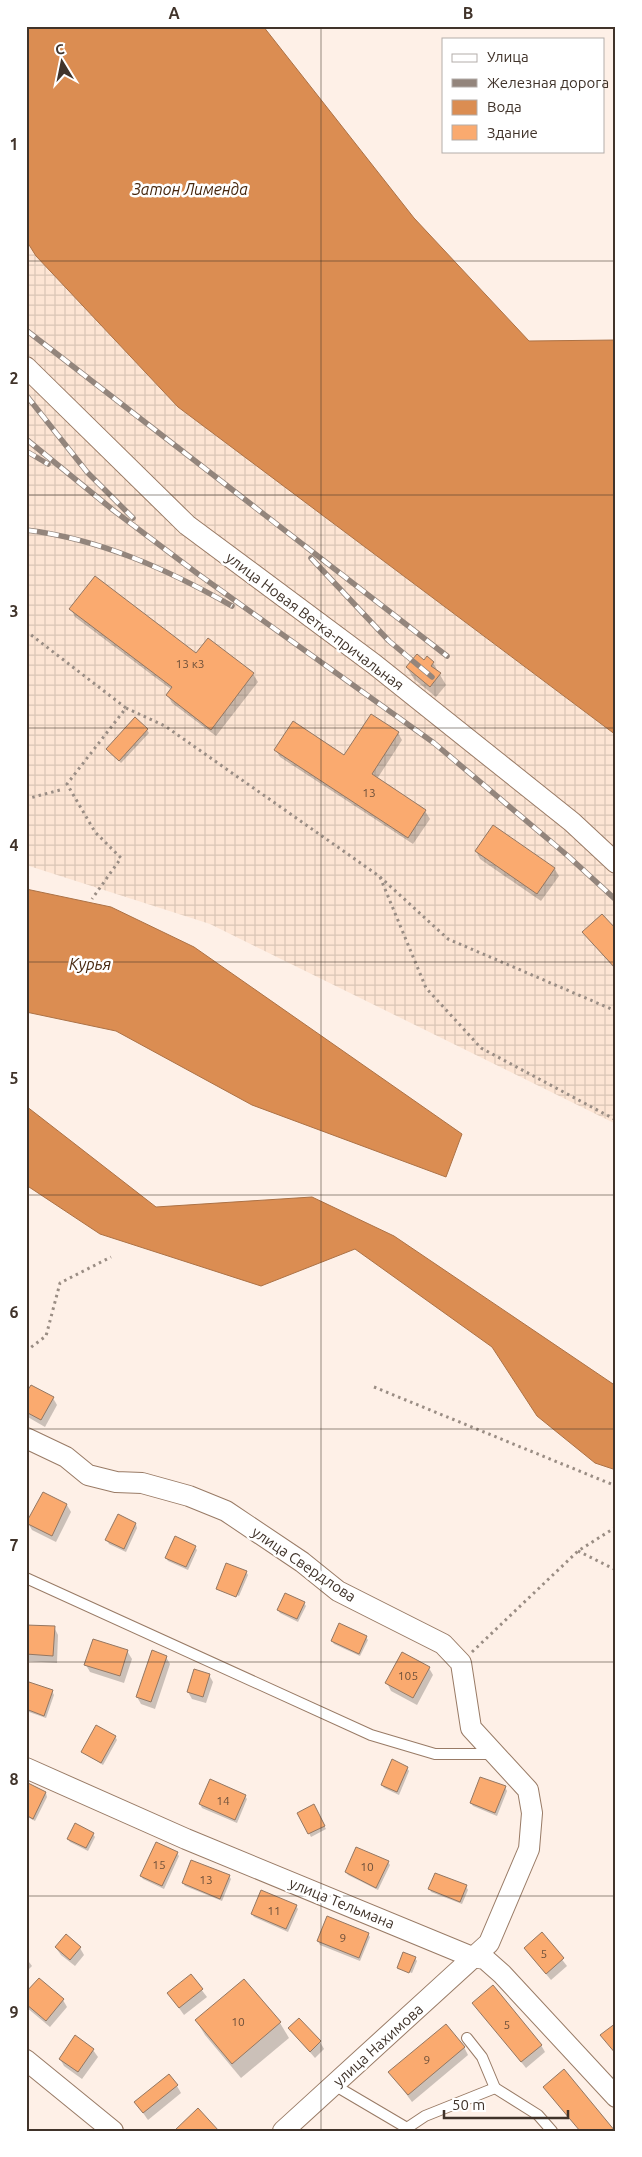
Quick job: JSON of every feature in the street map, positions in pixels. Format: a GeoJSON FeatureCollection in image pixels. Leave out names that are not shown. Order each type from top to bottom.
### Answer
{"type":"FeatureCollection","features":[{"type":"Feature","properties":{"kind":"street","name":"улица Новая Ветка-причальная"},"geometry":{"type":"LineString","coordinates":[[26,367],[187,525],[374,664],[572,822],[616,863]]}},
{"type":"Feature","properties":{"kind":"street","name":"улица Свердлова"},"geometry":{"type":"LineString","coordinates":[[26,1438],[66,1457],[88,1474],[116,1482],[142,1483],[189,1496],[226,1511],[302,1562],[338,1591],[443,1644],[461,1663]]}},
{"type":"Feature","properties":{"kind":"street"},"geometry":{"type":"LineString","coordinates":[[461,1663],[471,1728],[528,1790],[532,1813],[529,1849],[489,1943],[472,1956]]}},
{"type":"Feature","properties":{"kind":"street","name":"улица Тельмана"},"geometry":{"type":"LineString","coordinates":[[26,1768],[186,1839],[472,1956],[485,1959],[502,1974],[616,2097]]}},
{"type":"Feature","properties":{"kind":"street","name":"улица Нахимова"},"geometry":{"type":"LineString","coordinates":[[283,2131],[472,1956]]}},
{"type":"Feature","properties":{"kind":"street"},"geometry":{"type":"LineString","coordinates":[[26,2060],[113,2131]]}},
{"type":"Feature","properties":{"kind":"lane"},"geometry":{"type":"LineString","coordinates":[[26,1578],[371,1735],[435,1754],[493,1754]]}},
{"type":"Feature","properties":{"kind":"lane"},"geometry":{"type":"LineString","coordinates":[[467,2038],[482,2057],[495,2088],[538,2115],[552,2131]]}},
{"type":"Feature","properties":{"kind":"lane"},"geometry":{"type":"LineString","coordinates":[[334,2085],[407,2129],[425,2116],[495,2088]]}},
{"type":"Feature","properties":{"kind":"path"},"geometry":{"type":"LineString","coordinates":[[612,26],[616,33]]}},
{"type":"Feature","properties":{"kind":"path"},"geometry":{"type":"LineString","coordinates":[[26,631],[126,708],[165,726],[379,876],[448,938],[616,1011]]}},
{"type":"Feature","properties":{"kind":"path"},"geometry":{"type":"LineString","coordinates":[[92,899],[121,858],[95,832],[66,784],[126,708]]}},
{"type":"Feature","properties":{"kind":"path"},"geometry":{"type":"LineString","coordinates":[[26,799],[60,790]]}},
{"type":"Feature","properties":{"kind":"path"},"geometry":{"type":"LineString","coordinates":[[379,876],[426,988],[480,1048],[616,1120]]}},
{"type":"Feature","properties":{"kind":"path"},"geometry":{"type":"LineString","coordinates":[[26,1351],[46,1336],[60,1284],[111,1257]]}},
{"type":"Feature","properties":{"kind":"path"},"geometry":{"type":"LineString","coordinates":[[374,1387],[616,1486]]}},
{"type":"Feature","properties":{"kind":"path"},"geometry":{"type":"LineString","coordinates":[[461,1663],[578,1551],[616,1527]]}},
{"type":"Feature","properties":{"kind":"path"},"geometry":{"type":"LineString","coordinates":[[578,1551],[616,1570]]}},
{"type":"Feature","properties":{"kind":"shaded area"},"geometry":{"type":"Polygon","coordinates":[[[26,240],[37,256],[178,407],[616,735],[616,1124],[210,924],[26,865],[26,240]]]}},
{"type":"Feature","properties":{"kind":"water","name":"Затон Лименда"},"geometry":{"type":"Polygon","coordinates":[[[26,26],[263,26],[414,218],[529,341],[616,340],[616,735],[178,407],[36,256],[26,240],[26,26]]]}},
{"type":"Feature","properties":{"kind":"water","name":"Курья"},"geometry":{"type":"Polygon","coordinates":[[[26,889],[111,907],[194,947],[462,1134],[446,1177],[252,1105],[116,1031],[26,1012],[26,889]]]}},
{"type":"Feature","properties":{"kind":"water"},"geometry":{"type":"Polygon","coordinates":[[[26,1106],[156,1207],[312,1197],[394,1236],[616,1386],[616,1470],[595,1463],[537,1416],[492,1347],[355,1249],[261,1286],[100,1234],[26,1185],[26,1106]]]}},
{"type":"Feature","properties":{"kind":"building"},"geometry":{"type":"Polygon","coordinates":[[[95,576],[196,653],[208,638],[254,673],[211,730],[166,695],[172,687],[69,609],[95,576]]]}},
{"type":"Feature","properties":{"kind":"building"},"geometry":{"type":"Polygon","coordinates":[[[417,654],[424,660],[427,656],[434,662],[431,666],[441,673],[430,687],[406,667],[417,654]]]}},
{"type":"Feature","properties":{"kind":"building"},"geometry":{"type":"Polygon","coordinates":[[[371,714],[399,732],[372,774],[426,810],[408,838],[274,750],[293,721],[344,755],[371,714]]]}},
{"type":"Feature","properties":{"kind":"building"},"geometry":{"type":"Polygon","coordinates":[[[135,717],[148,729],[119,761],[106,749],[135,717]]]}},
{"type":"Feature","properties":{"kind":"building"},"geometry":{"type":"Polygon","coordinates":[[[493,825],[555,868],[537,894],[475,851],[493,825]]]}},
{"type":"Feature","properties":{"kind":"building"},"geometry":{"type":"Polygon","coordinates":[[[602,914],[616,929],[616,969],[582,932],[602,914]]]}},
{"type":"Feature","properties":{"kind":"building"},"geometry":{"type":"Polygon","coordinates":[[[31,1385],[54,1397],[41,1420],[26,1412],[26,1393],[31,1385]]]}},
{"type":"Feature","properties":{"kind":"building"},"geometry":{"type":"Polygon","coordinates":[[[43,1492],[67,1504],[52,1536],[26,1523],[43,1492]]]}},
{"type":"Feature","properties":{"kind":"building"},"geometry":{"type":"Polygon","coordinates":[[[118,1514],[136,1523],[124,1549],[105,1540],[118,1514]]]}},
{"type":"Feature","properties":{"kind":"building"},"geometry":{"type":"Polygon","coordinates":[[[175,1536],[196,1546],[186,1567],[165,1558],[175,1536]]]}},
{"type":"Feature","properties":{"kind":"building"},"geometry":{"type":"Polygon","coordinates":[[[226,1563],[247,1571],[236,1597],[216,1589],[226,1563]]]}},
{"type":"Feature","properties":{"kind":"building"},"geometry":{"type":"Polygon","coordinates":[[[285,1593],[305,1602],[297,1619],[277,1610],[285,1593]]]}},
{"type":"Feature","properties":{"kind":"building"},"geometry":{"type":"Polygon","coordinates":[[[339,1623],[367,1636],[359,1654],[331,1641],[339,1623]]]}},
{"type":"Feature","properties":{"kind":"building"},"geometry":{"type":"Polygon","coordinates":[[[26,1625],[55,1626],[53,1656],[26,1654],[26,1625]]]}},
{"type":"Feature","properties":{"kind":"building"},"geometry":{"type":"Polygon","coordinates":[[[93,1639],[128,1650],[120,1676],[84,1665],[93,1639]]]}},
{"type":"Feature","properties":{"kind":"building"},"geometry":{"type":"Polygon","coordinates":[[[152,1650],[167,1656],[151,1702],[136,1697],[152,1650]]]}},
{"type":"Feature","properties":{"kind":"building"},"geometry":{"type":"Polygon","coordinates":[[[402,1652],[430,1667],[413,1698],[385,1683],[402,1652]]]}},
{"type":"Feature","properties":{"kind":"building"},"geometry":{"type":"Polygon","coordinates":[[[194,1669],[210,1674],[203,1697],[187,1692],[194,1669]]]}},
{"type":"Feature","properties":{"kind":"building"},"geometry":{"type":"Polygon","coordinates":[[[26,1681],[53,1690],[44,1716],[26,1709],[26,1681]]]}},
{"type":"Feature","properties":{"kind":"building"},"geometry":{"type":"Polygon","coordinates":[[[96,1725],[116,1736],[101,1763],[81,1752],[96,1725]]]}},
{"type":"Feature","properties":{"kind":"building"},"geometry":{"type":"Polygon","coordinates":[[[392,1759],[408,1767],[397,1792],[381,1785],[392,1759]]]}},
{"type":"Feature","properties":{"kind":"building"},"geometry":{"type":"Polygon","coordinates":[[[480,1777],[506,1786],[495,1813],[470,1803],[480,1777]]]}},
{"type":"Feature","properties":{"kind":"building"},"geometry":{"type":"Polygon","coordinates":[[[210,1779],[246,1795],[235,1820],[199,1804],[210,1779]]]}},
{"type":"Feature","properties":{"kind":"building"},"geometry":{"type":"Polygon","coordinates":[[[26,1782],[46,1792],[33,1819],[26,1815],[26,1782]]]}},
{"type":"Feature","properties":{"kind":"building"},"geometry":{"type":"Polygon","coordinates":[[[314,1804],[325,1826],[308,1834],[297,1813],[314,1804]]]}},
{"type":"Feature","properties":{"kind":"building"},"geometry":{"type":"Polygon","coordinates":[[[75,1823],[94,1833],[86,1848],[67,1839],[75,1823]]]}},
{"type":"Feature","properties":{"kind":"building"},"geometry":{"type":"Polygon","coordinates":[[[156,1842],[178,1852],[162,1886],[140,1876],[156,1842]]]}},
{"type":"Feature","properties":{"kind":"building"},"geometry":{"type":"Polygon","coordinates":[[[356,1847],[389,1861],[376,1888],[345,1872],[356,1847]]]}},
{"type":"Feature","properties":{"kind":"building"},"geometry":{"type":"Polygon","coordinates":[[[191,1860],[230,1875],[220,1899],[182,1883],[191,1860]]]}},
{"type":"Feature","properties":{"kind":"building"},"geometry":{"type":"Polygon","coordinates":[[[435,1873],[467,1885],[460,1902],[428,1889],[435,1873]]]}},
{"type":"Feature","properties":{"kind":"building"},"geometry":{"type":"Polygon","coordinates":[[[261,1890],[297,1905],[286,1929],[251,1914],[261,1890]]]}},
{"type":"Feature","properties":{"kind":"building"},"geometry":{"type":"Polygon","coordinates":[[[327,1916],[369,1933],[359,1958],[317,1941],[327,1916]]]}},
{"type":"Feature","properties":{"kind":"building"},"geometry":{"type":"Polygon","coordinates":[[[542,1932],[564,1958],[546,1974],[524,1948],[542,1932]]]}},
{"type":"Feature","properties":{"kind":"building"},"geometry":{"type":"Polygon","coordinates":[[[66,1934],[81,1947],[70,1960],[55,1947],[66,1934]]]}},
{"type":"Feature","properties":{"kind":"building"},"geometry":{"type":"Polygon","coordinates":[[[403,1952],[416,1957],[409,1973],[397,1968],[403,1952]]]}},
{"type":"Feature","properties":{"kind":"building"},"geometry":{"type":"Polygon","coordinates":[[[191,1974],[203,1989],[179,2008],[167,1993],[191,1974]]]}},
{"type":"Feature","properties":{"kind":"building"},"geometry":{"type":"Polygon","coordinates":[[[39,1978],[64,1999],[46,2021],[26,2004],[26,1992],[39,1978]]]}},
{"type":"Feature","properties":{"kind":"building"},"geometry":{"type":"Polygon","coordinates":[[[244,1979],[281,2022],[232,2064],[195,2020],[244,1979]]]}},
{"type":"Feature","properties":{"kind":"building"},"geometry":{"type":"Polygon","coordinates":[[[493,1985],[542,2045],[521,2062],[472,2003],[493,1985]]]}},
{"type":"Feature","properties":{"kind":"building"},"geometry":{"type":"Polygon","coordinates":[[[299,2018],[321,2041],[310,2052],[288,2028],[299,2018]]]}},
{"type":"Feature","properties":{"kind":"building"},"geometry":{"type":"Polygon","coordinates":[[[616,2023],[616,2054],[600,2035],[616,2023]]]}},
{"type":"Feature","properties":{"kind":"building"},"geometry":{"type":"Polygon","coordinates":[[[446,2024],[465,2047],[408,2095],[388,2072],[446,2024]]]}},
{"type":"Feature","properties":{"kind":"building"},"geometry":{"type":"Polygon","coordinates":[[[75,2035],[94,2049],[78,2072],[59,2059],[75,2035]]]}},
{"type":"Feature","properties":{"kind":"building"},"geometry":{"type":"Polygon","coordinates":[[[564,2069],[615,2131],[580,2131],[543,2087],[564,2069]]]}},
{"type":"Feature","properties":{"kind":"building"},"geometry":{"type":"Polygon","coordinates":[[[169,2074],[178,2085],[143,2113],[134,2102],[169,2074]]]}},
{"type":"Feature","properties":{"kind":"building"},"geometry":{"type":"Polygon","coordinates":[[[198,2108],[219,2131],[174,2131],[198,2108]]]}},
{"type":"Feature","properties":{"kind":"railway"},"geometry":{"type":"LineString","coordinates":[[26,330],[447,656]]}},
{"type":"Feature","properties":{"kind":"railway"},"geometry":{"type":"LineString","coordinates":[[26,395],[87,472],[133,518]]}},
{"type":"Feature","properties":{"kind":"railway"},"geometry":{"type":"LineString","coordinates":[[26,439],[113,510],[198,574],[434,743],[568,856],[616,900]]}},
{"type":"Feature","properties":{"kind":"railway"},"geometry":{"type":"LineString","coordinates":[[26,451],[48,464]]}},
{"type":"Feature","properties":{"kind":"railway"},"geometry":{"type":"LineString","coordinates":[[26,530],[53,534],[107,548],[158,568],[232,606]]}},
{"type":"Feature","properties":{"kind":"railway"},"geometry":{"type":"LineString","coordinates":[[311,558],[389,641],[432,677]]}}]}
